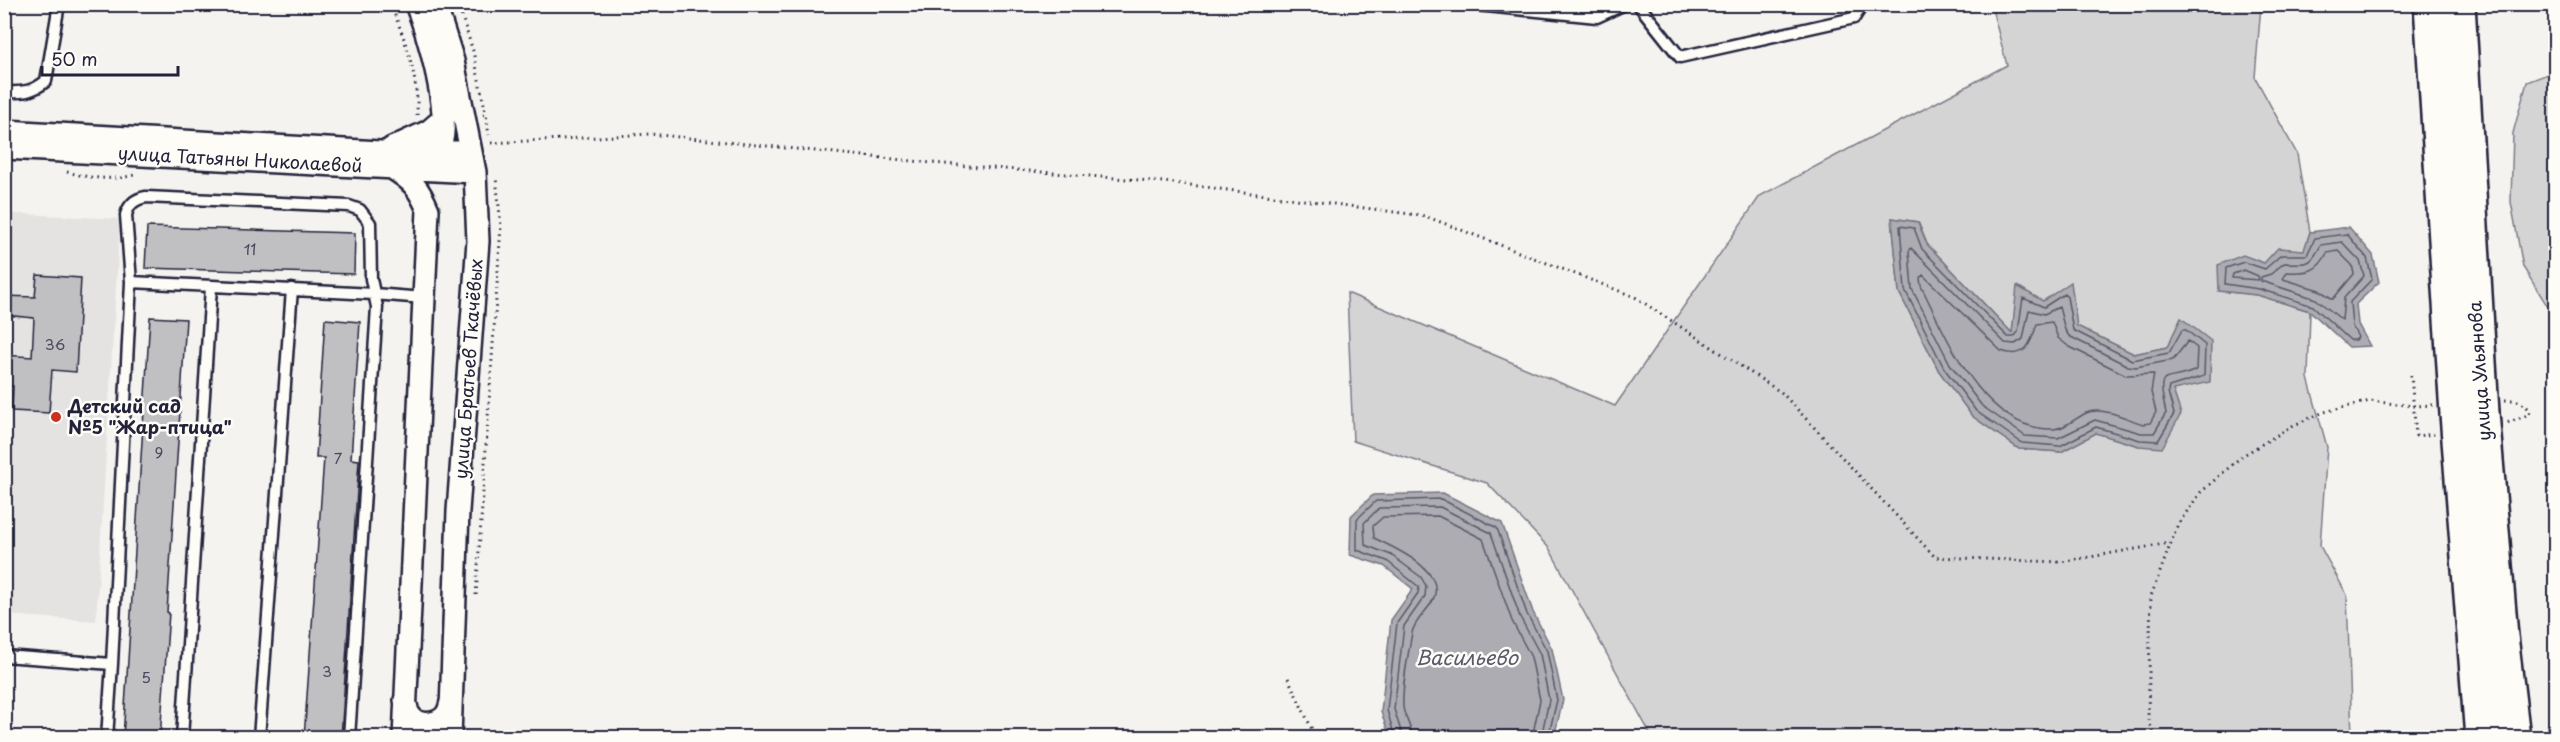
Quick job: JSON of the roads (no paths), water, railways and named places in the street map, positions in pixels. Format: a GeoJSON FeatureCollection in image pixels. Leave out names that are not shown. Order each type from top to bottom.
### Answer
{"type":"FeatureCollection","features":[{"type":"Feature","properties":{"kind":"main road","name":"улица Ульянова"},"geometry":{"type":"LineString","coordinates":[[2431,4],[2471,421],[2513,738]]}},
{"type":"Feature","properties":{"kind":"main road","name":"улица Ульянова"},"geometry":{"type":"LineString","coordinates":[[2458,4],[2482,738]]}},
{"type":"Feature","properties":{"kind":"street"},"geometry":{"type":"LineString","coordinates":[[404,738],[428,210],[434,161],[443,136],[444,118],[434,66],[416,4]]}},
{"type":"Feature","properties":{"kind":"street","name":"улица Братьев Ткачёвых"},"geometry":{"type":"LineString","coordinates":[[435,4],[453,61],[472,162],[478,241],[458,511],[450,738]]}},
{"type":"Feature","properties":{"kind":"street"},"geometry":{"type":"LineString","coordinates":[[428,210],[419,189],[386,160],[444,118]]}},
{"type":"Feature","properties":{"kind":"street","name":"улица Татьяны Николаевой"},"geometry":{"type":"LineString","coordinates":[[4,131],[386,160]]}},
{"type":"Feature","properties":{"kind":"street","name":"улица Татьяны Николаевой"},"geometry":{"type":"LineString","coordinates":[[4,148],[472,162]]}},
{"type":"Feature","properties":{"kind":"street"},"geometry":{"type":"LineString","coordinates":[[405,700],[408,714],[417,722],[430,724],[441,720],[447,714],[452,702]]}},
{"type":"Feature","properties":{"kind":"lane"},"geometry":{"type":"LineString","coordinates":[[6,89],[22,93],[36,89],[46,81],[59,4]]}},
{"type":"Feature","properties":{"kind":"lane"},"geometry":{"type":"LineString","coordinates":[[1466,4],[1597,17],[1625,4]]}},
{"type":"Feature","properties":{"kind":"lane"},"geometry":{"type":"LineString","coordinates":[[1638,4],[1680,57],[1854,18],[1863,4]]}},
{"type":"Feature","properties":{"kind":"lane"},"geometry":{"type":"LineString","coordinates":[[107,738],[131,282],[126,215],[132,202],[139,198],[349,206],[360,210],[370,223],[371,279],[377,307],[349,738]]}},
{"type":"Feature","properties":{"kind":"lane"},"geometry":{"type":"LineString","coordinates":[[131,282],[424,298]]}},
{"type":"Feature","properties":{"kind":"lane"},"geometry":{"type":"LineString","coordinates":[[183,738],[210,287]]}},
{"type":"Feature","properties":{"kind":"lane"},"geometry":{"type":"LineString","coordinates":[[260,738],[292,289]]}},
{"type":"Feature","properties":{"kind":"lane"},"geometry":{"type":"LineString","coordinates":[[4,656],[112,664]]}},
{"type":"Feature","properties":{"kind":"water"},"geometry":{"type":"Polygon","coordinates":[[[1892,218],[1918,222],[1927,244],[2012,333],[2017,286],[2043,301],[2071,282],[2077,326],[2134,354],[2167,347],[2181,318],[2211,341],[2210,382],[2173,390],[2181,414],[2162,448],[2139,446],[2096,433],[2061,452],[2019,449],[1972,416],[1939,371],[1899,292],[1892,218]]]}},
{"type":"Feature","properties":{"kind":"water"},"geometry":{"type":"Polygon","coordinates":[[[2349,227],[2373,255],[2379,282],[2356,304],[2358,324],[2370,346],[2349,347],[2310,311],[2257,295],[2219,291],[2218,265],[2243,255],[2264,263],[2278,248],[2304,250],[2310,232],[2349,227]]]}},
{"type":"Feature","properties":{"kind":"water","name":"Васильево"},"geometry":{"type":"Polygon","coordinates":[[[1443,493],[1502,523],[1533,612],[1552,649],[1563,700],[1554,737],[1390,737],[1381,712],[1391,620],[1413,589],[1384,566],[1350,555],[1351,516],[1373,495],[1443,493]]]}},
{"type":"Feature","properties":{"kind":"place","name":"Детский сад №5 \"Жар-птица\""},"geometry":{"type":"Point","coordinates":[56,417]}}]}
